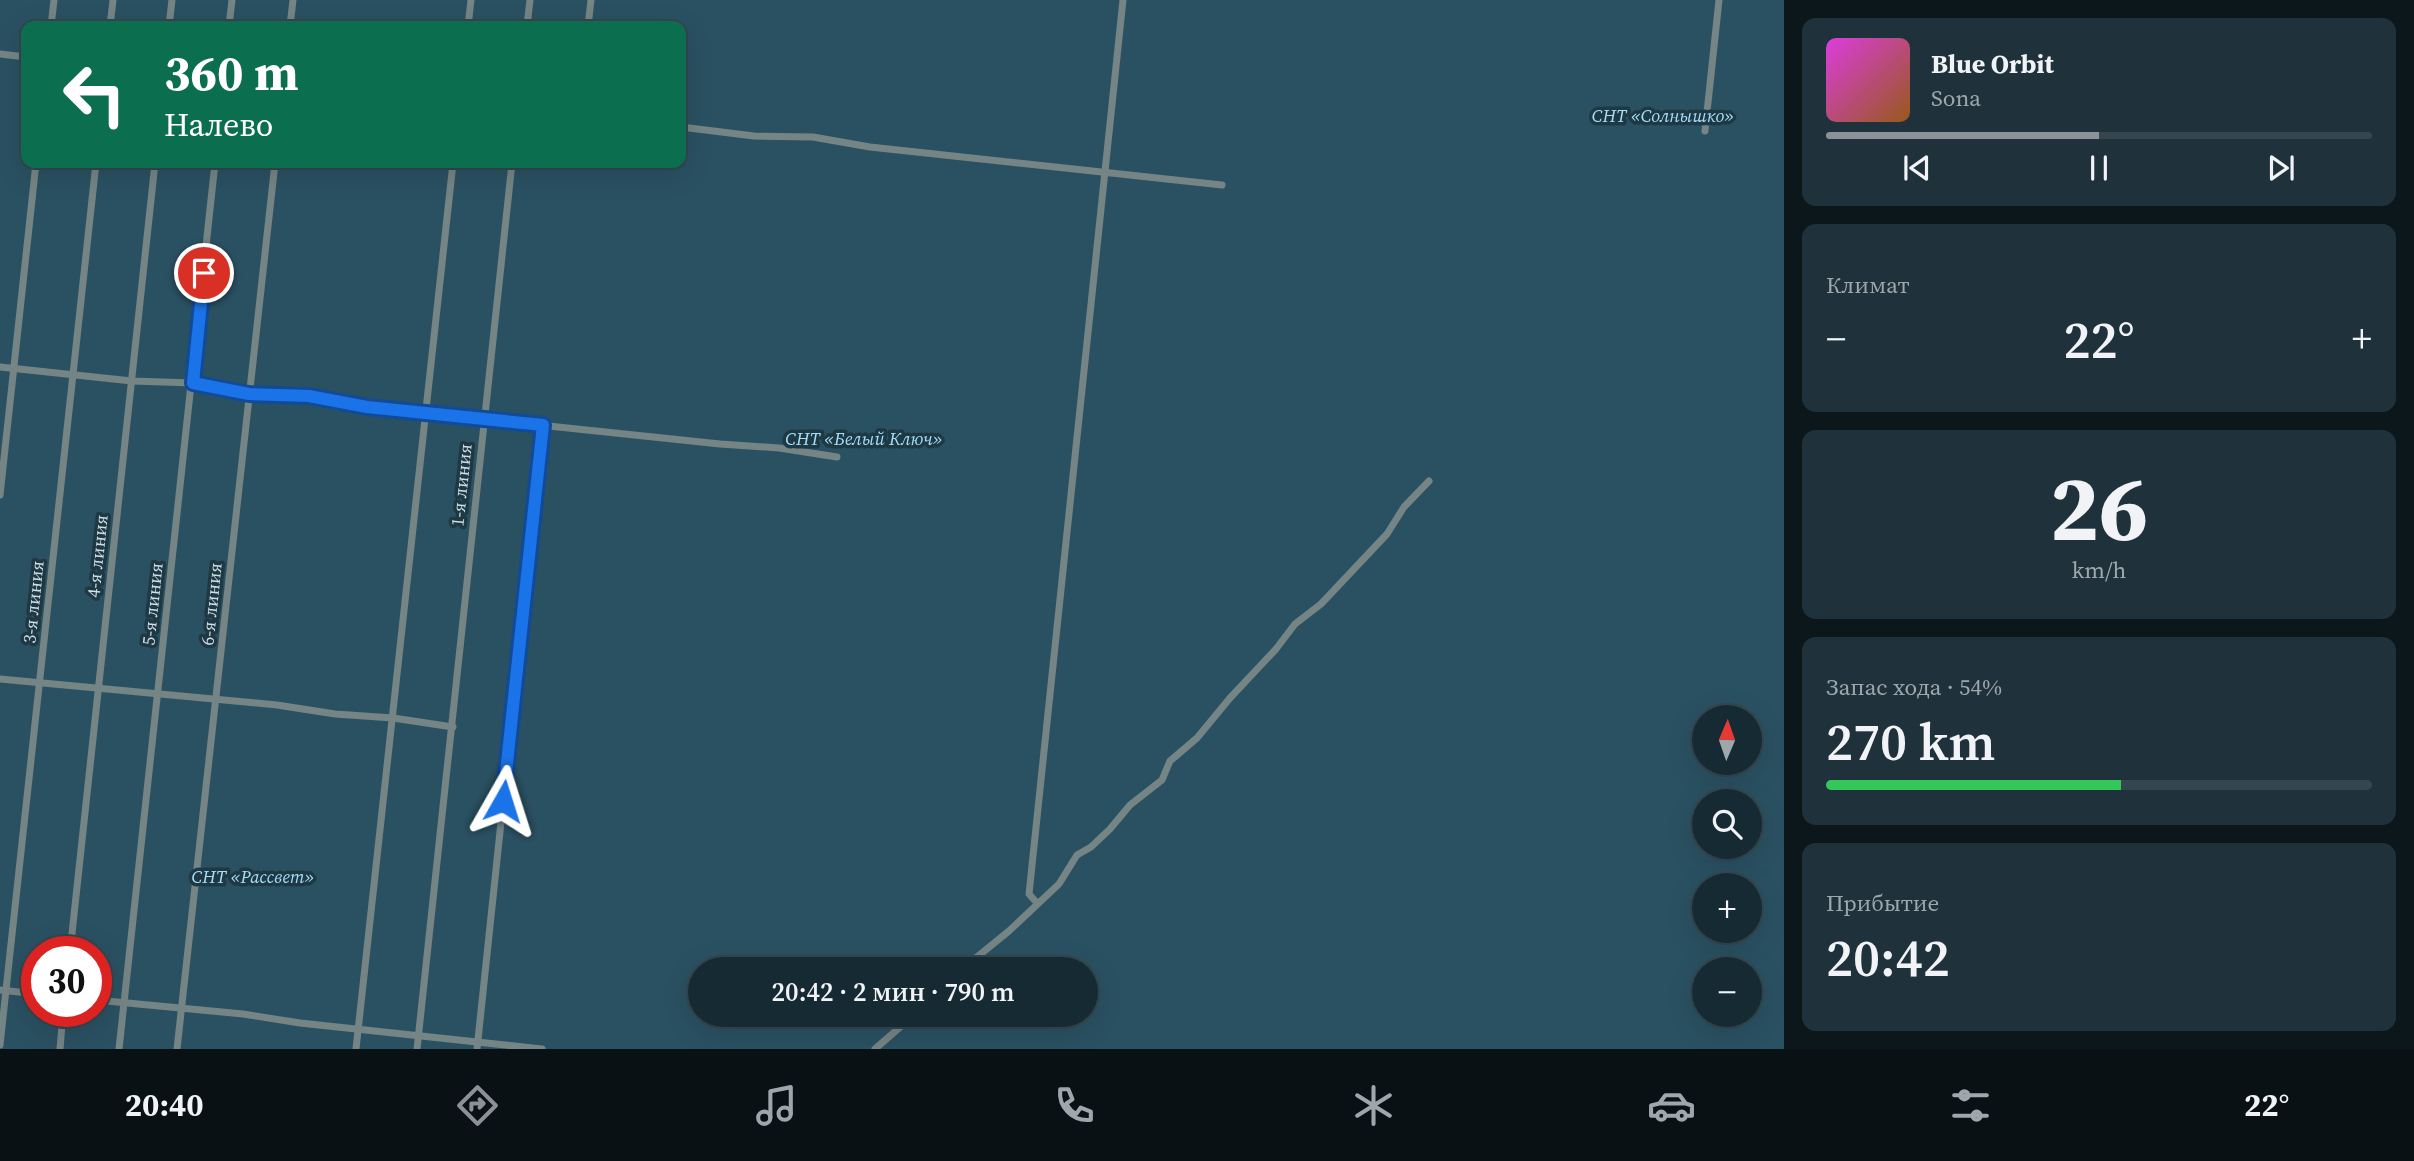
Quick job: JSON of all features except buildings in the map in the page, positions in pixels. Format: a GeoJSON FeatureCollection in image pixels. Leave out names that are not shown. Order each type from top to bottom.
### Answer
{"type":"FeatureCollection","features":[{"type":"Feature","properties":{"kind":"street"},"geometry":{"type":"LineString","coordinates":[[52,21],[54,0]]}},
{"type":"Feature","properties":{"kind":"street"},"geometry":{"type":"LineString","coordinates":[[111,21],[113,0]]}},
{"type":"Feature","properties":{"kind":"street"},"geometry":{"type":"LineString","coordinates":[[170,21],[172,0]]}},
{"type":"Feature","properties":{"kind":"street"},"geometry":{"type":"LineString","coordinates":[[230,21],[232,0]]}},
{"type":"Feature","properties":{"kind":"street"},"geometry":{"type":"LineString","coordinates":[[291,21],[293,0]]}},
{"type":"Feature","properties":{"kind":"street"},"geometry":{"type":"LineString","coordinates":[[469,21],[471,0]]}},
{"type":"Feature","properties":{"kind":"street"},"geometry":{"type":"LineString","coordinates":[[528,21],[530,0]]}},
{"type":"Feature","properties":{"kind":"street"},"geometry":{"type":"LineString","coordinates":[[589,21],[591,0]]}},
{"type":"Feature","properties":{"kind":"street"},"geometry":{"type":"LineString","coordinates":[[1037,902],[1029,894],[1123,0]]}},
{"type":"Feature","properties":{"kind":"street"},"geometry":{"type":"LineString","coordinates":[[1705,131],[1718,0]]}},
{"type":"Feature","properties":{"kind":"street"},"geometry":{"type":"LineString","coordinates":[[0,54],[21,56]]}},
{"type":"Feature","properties":{"kind":"street"},"geometry":{"type":"LineString","coordinates":[[686,128],[754,135],[813,137],[870,147],[1222,185]]}},
{"type":"Feature","properties":{"kind":"street"},"geometry":{"type":"LineString","coordinates":[[0,495],[35,168]]}},
{"type":"Feature","properties":{"kind":"street","name":"3-я линия"},"geometry":{"type":"LineString","coordinates":[[0,1045],[3,990],[40,683],[95,168]]}},
{"type":"Feature","properties":{"kind":"street","name":"4-я линия"},"geometry":{"type":"LineString","coordinates":[[72,936],[154,168]]}},
{"type":"Feature","properties":{"kind":"street","name":"5-я линия"},"geometry":{"type":"LineString","coordinates":[[119,1049],[214,168]]}},
{"type":"Feature","properties":{"kind":"street","name":"6-я линия"},"geometry":{"type":"LineString","coordinates":[[177,1049],[274,168]]}},
{"type":"Feature","properties":{"kind":"street"},"geometry":{"type":"LineString","coordinates":[[356,1049],[452,168]]}},
{"type":"Feature","properties":{"kind":"street","name":"1-я линия"},"geometry":{"type":"LineString","coordinates":[[417,1049],[511,168]]}},
{"type":"Feature","properties":{"kind":"street"},"geometry":{"type":"LineString","coordinates":[[0,367],[132,382],[193,383],[249,394],[309,396],[367,407],[779,448],[837,457]]}},
{"type":"Feature","properties":{"kind":"street"},"geometry":{"type":"LineString","coordinates":[[477,1045],[543,425]]}},
{"type":"Feature","properties":{"kind":"street"},"geometry":{"type":"LineString","coordinates":[[977,957],[1059,884],[1077,855],[1091,847],[1130,805],[1162,780],[1170,761],[1198,738],[1295,624],[1321,604],[1387,534],[1404,507],[1429,481]]}},
{"type":"Feature","properties":{"kind":"street"},"geometry":{"type":"LineString","coordinates":[[0,679],[277,705],[453,727]]}},
{"type":"Feature","properties":{"kind":"street"},"geometry":{"type":"LineString","coordinates":[[3,990],[21,992]]}},
{"type":"Feature","properties":{"kind":"street"},"geometry":{"type":"LineString","coordinates":[[112,1002],[243,1014],[477,1045],[542,1049]]}},
{"type":"Feature","properties":{"kind":"street"},"geometry":{"type":"LineString","coordinates":[[60,1049],[62,1027]]}},
{"type":"Feature","properties":{"kind":"street"},"geometry":{"type":"LineString","coordinates":[[875,1049],[900,1027]]}},
{"type":"Feature","properties":{"kind":"green space"},"geometry":{"type":"Polygon","coordinates":[[[0,0],[1784,0],[1784,1049],[0,1049],[0,0]]]}},
{"type":"Feature","properties":{"kind":"route"},"geometry":{"type":"LineString","coordinates":[[204,273],[193,383],[249,394],[309,396],[367,407],[543,425],[503,801]]}},
{"type":"Feature","properties":{"kind":"park label","name":"СНТ «Солнышко»"},"geometry":{"type":"Point","coordinates":[1663,115]}},
{"type":"Feature","properties":{"kind":"park label","name":"СНТ «Белый Ключ»"},"geometry":{"type":"Point","coordinates":[864,438]}},
{"type":"Feature","properties":{"kind":"park label","name":"СНТ «Рассвет»"},"geometry":{"type":"Point","coordinates":[253,876]}}]}
